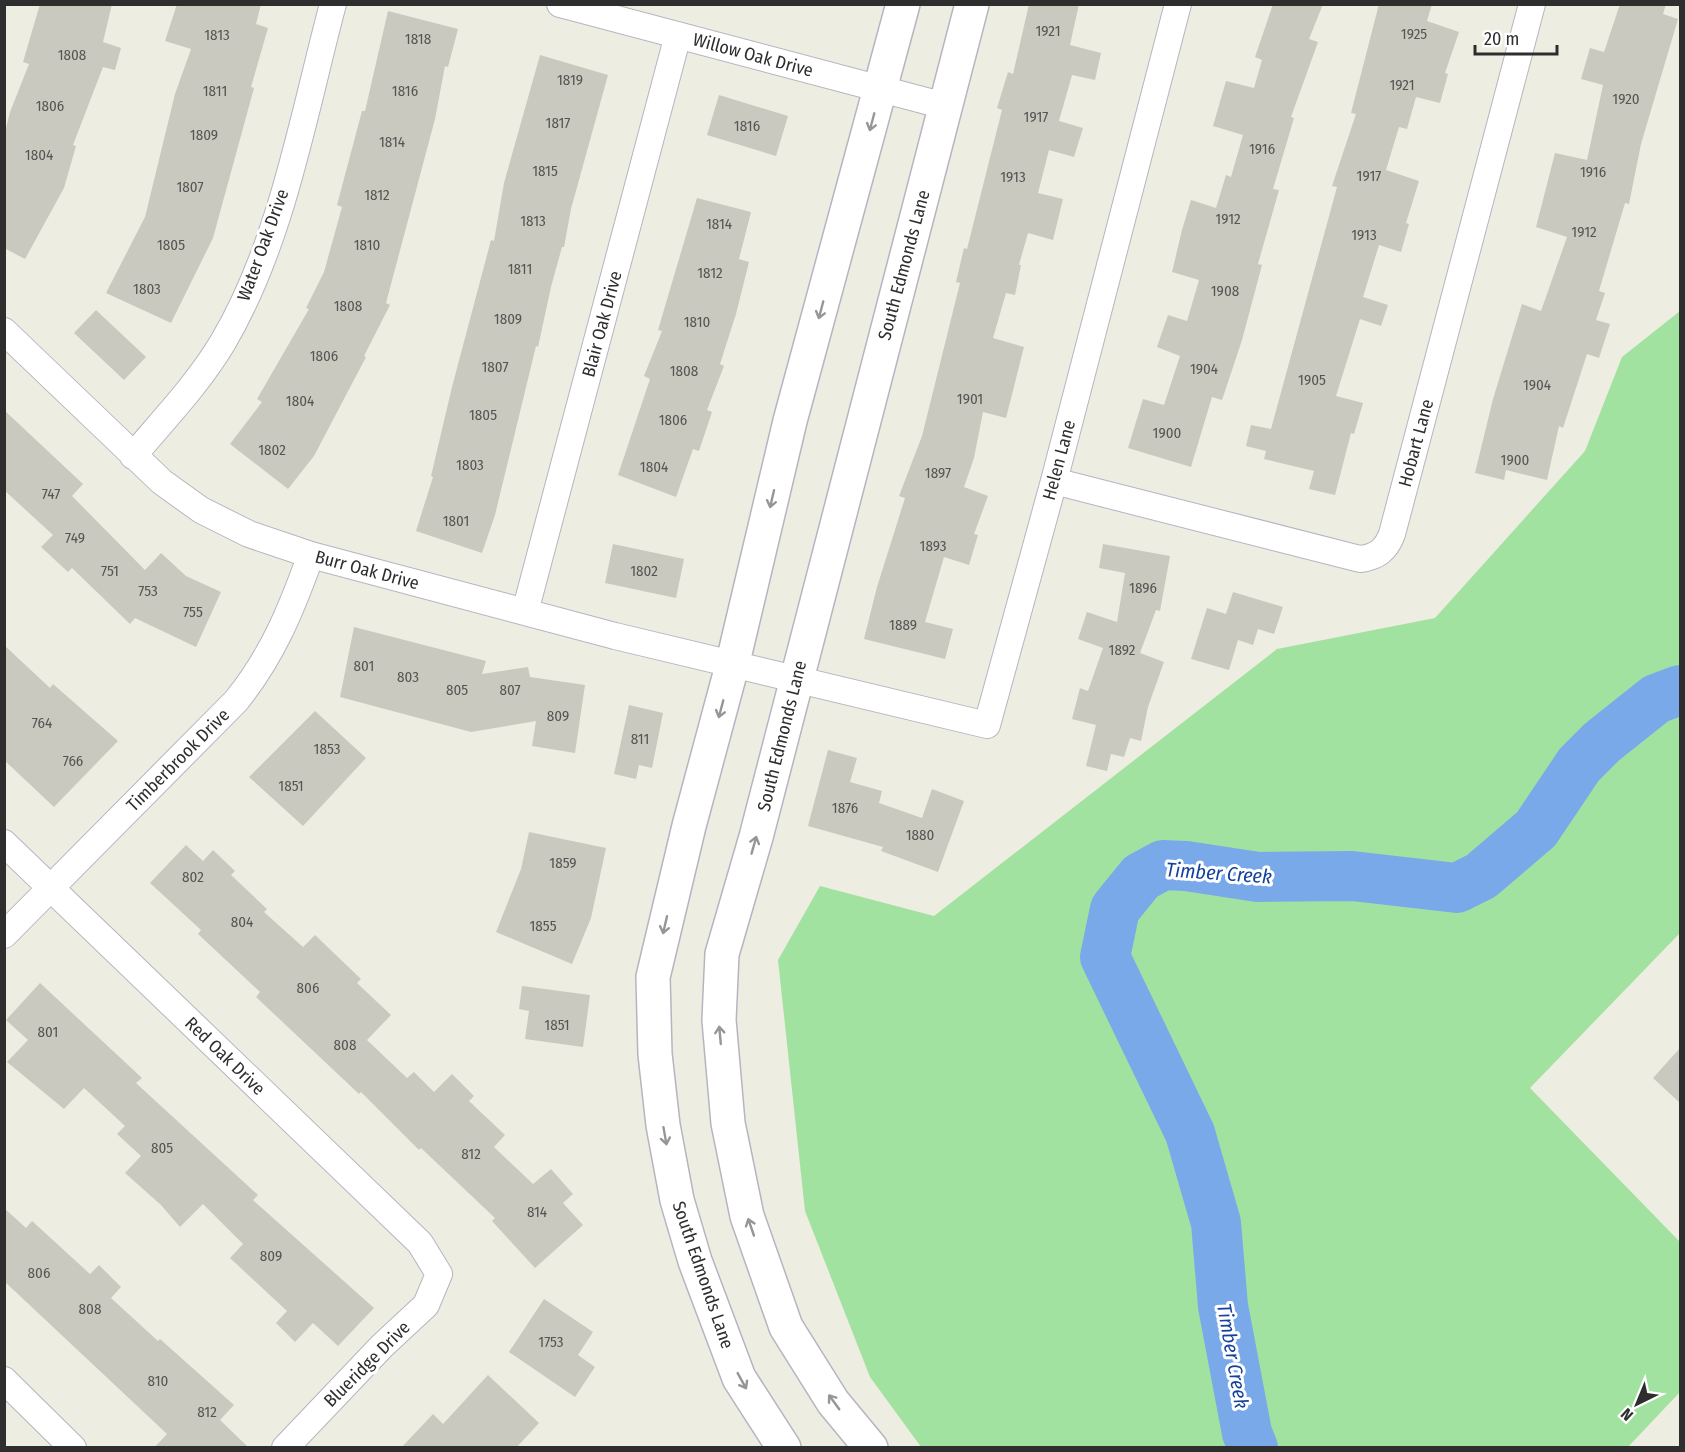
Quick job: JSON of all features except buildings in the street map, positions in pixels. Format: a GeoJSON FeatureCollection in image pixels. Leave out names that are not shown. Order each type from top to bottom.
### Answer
{"type":"FeatureCollection","features":[{"type":"Feature","properties":{"kind":"main road","name":"South Edmonds Lane"},"geometry":{"type":"LineString","coordinates":[[784,1448],[739,1377],[695,1261],[675,1190],[663,1125],[655,1054],[653,976],[689,826],[732,666],[790,421],[903,4]]}},
{"type":"Feature","properties":{"kind":"main road","name":"South Edmonds Lane"},"geometry":{"type":"LineString","coordinates":[[871,1448],[832,1402],[786,1327],[747,1216],[726,1100],[719,1020],[722,954],[756,837],[972,4]]}},
{"type":"Feature","properties":{"kind":"street","name":"Water Oak Drive"},"geometry":{"type":"LineString","coordinates":[[133,456],[206,368],[250,290],[282,197],[333,4]]}},
{"type":"Feature","properties":{"kind":"street","name":"Willow Oak Drive"},"geometry":{"type":"LineString","coordinates":[[560,4],[945,106]]}},
{"type":"Feature","properties":{"kind":"street","name":"Helen Lane"},"geometry":{"type":"LineString","coordinates":[[796,679],[987,725],[1054,481],[1178,4]]}},
{"type":"Feature","properties":{"kind":"street","name":"Hobart Lane"},"geometry":{"type":"LineString","coordinates":[[1054,481],[1360,559],[1371,558],[1381,552],[1392,534],[1532,4]]}},
{"type":"Feature","properties":{"kind":"street","name":"Blair Oak Drive"},"geometry":{"type":"LineString","coordinates":[[525,612],[678,35]]}},
{"type":"Feature","properties":{"kind":"street","name":"Burr Oak Drive"},"geometry":{"type":"LineString","coordinates":[[4,331],[162,482],[201,510],[249,534],[311,555],[525,612],[732,666],[796,679]]}},
{"type":"Feature","properties":{"kind":"street","name":"Timberbrook Drive"},"geometry":{"type":"LineString","coordinates":[[4,936],[228,710],[256,676],[285,624],[311,555]]}},
{"type":"Feature","properties":{"kind":"street","name":"Red Oak Drive"},"geometry":{"type":"LineString","coordinates":[[4,843],[420,1243],[439,1274]]}},
{"type":"Feature","properties":{"kind":"street","name":"Blueridge Drive"},"geometry":{"type":"LineString","coordinates":[[285,1448],[382,1346],[426,1305],[439,1274]]}},
{"type":"Feature","properties":{"kind":"street"},"geometry":{"type":"LineString","coordinates":[[4,1380],[73,1448]]}},
{"type":"Feature","properties":{"kind":"green space"},"geometry":{"type":"Polygon","coordinates":[[[1680,311],[1680,933],[1530,1088],[1680,1242],[1680,1392],[1628,1447],[921,1447],[870,1377],[805,1211],[778,960],[820,886],[934,916],[1277,649],[1435,618],[1585,451],[1622,357],[1680,311]]]}},
{"type":"Feature","properties":{"kind":"waterway","name":"Timber Creek"},"geometry":{"type":"LineString","coordinates":[[1253,1448],[1247,1433],[1223,1306],[1216,1223],[1190,1133],[1105,957],[1115,909],[1141,877],[1163,865],[1186,866],[1258,877],[1352,876],[1457,888],[1481,876],[1536,829],[1579,765],[1602,742],[1656,699],[1680,690]]}}]}
